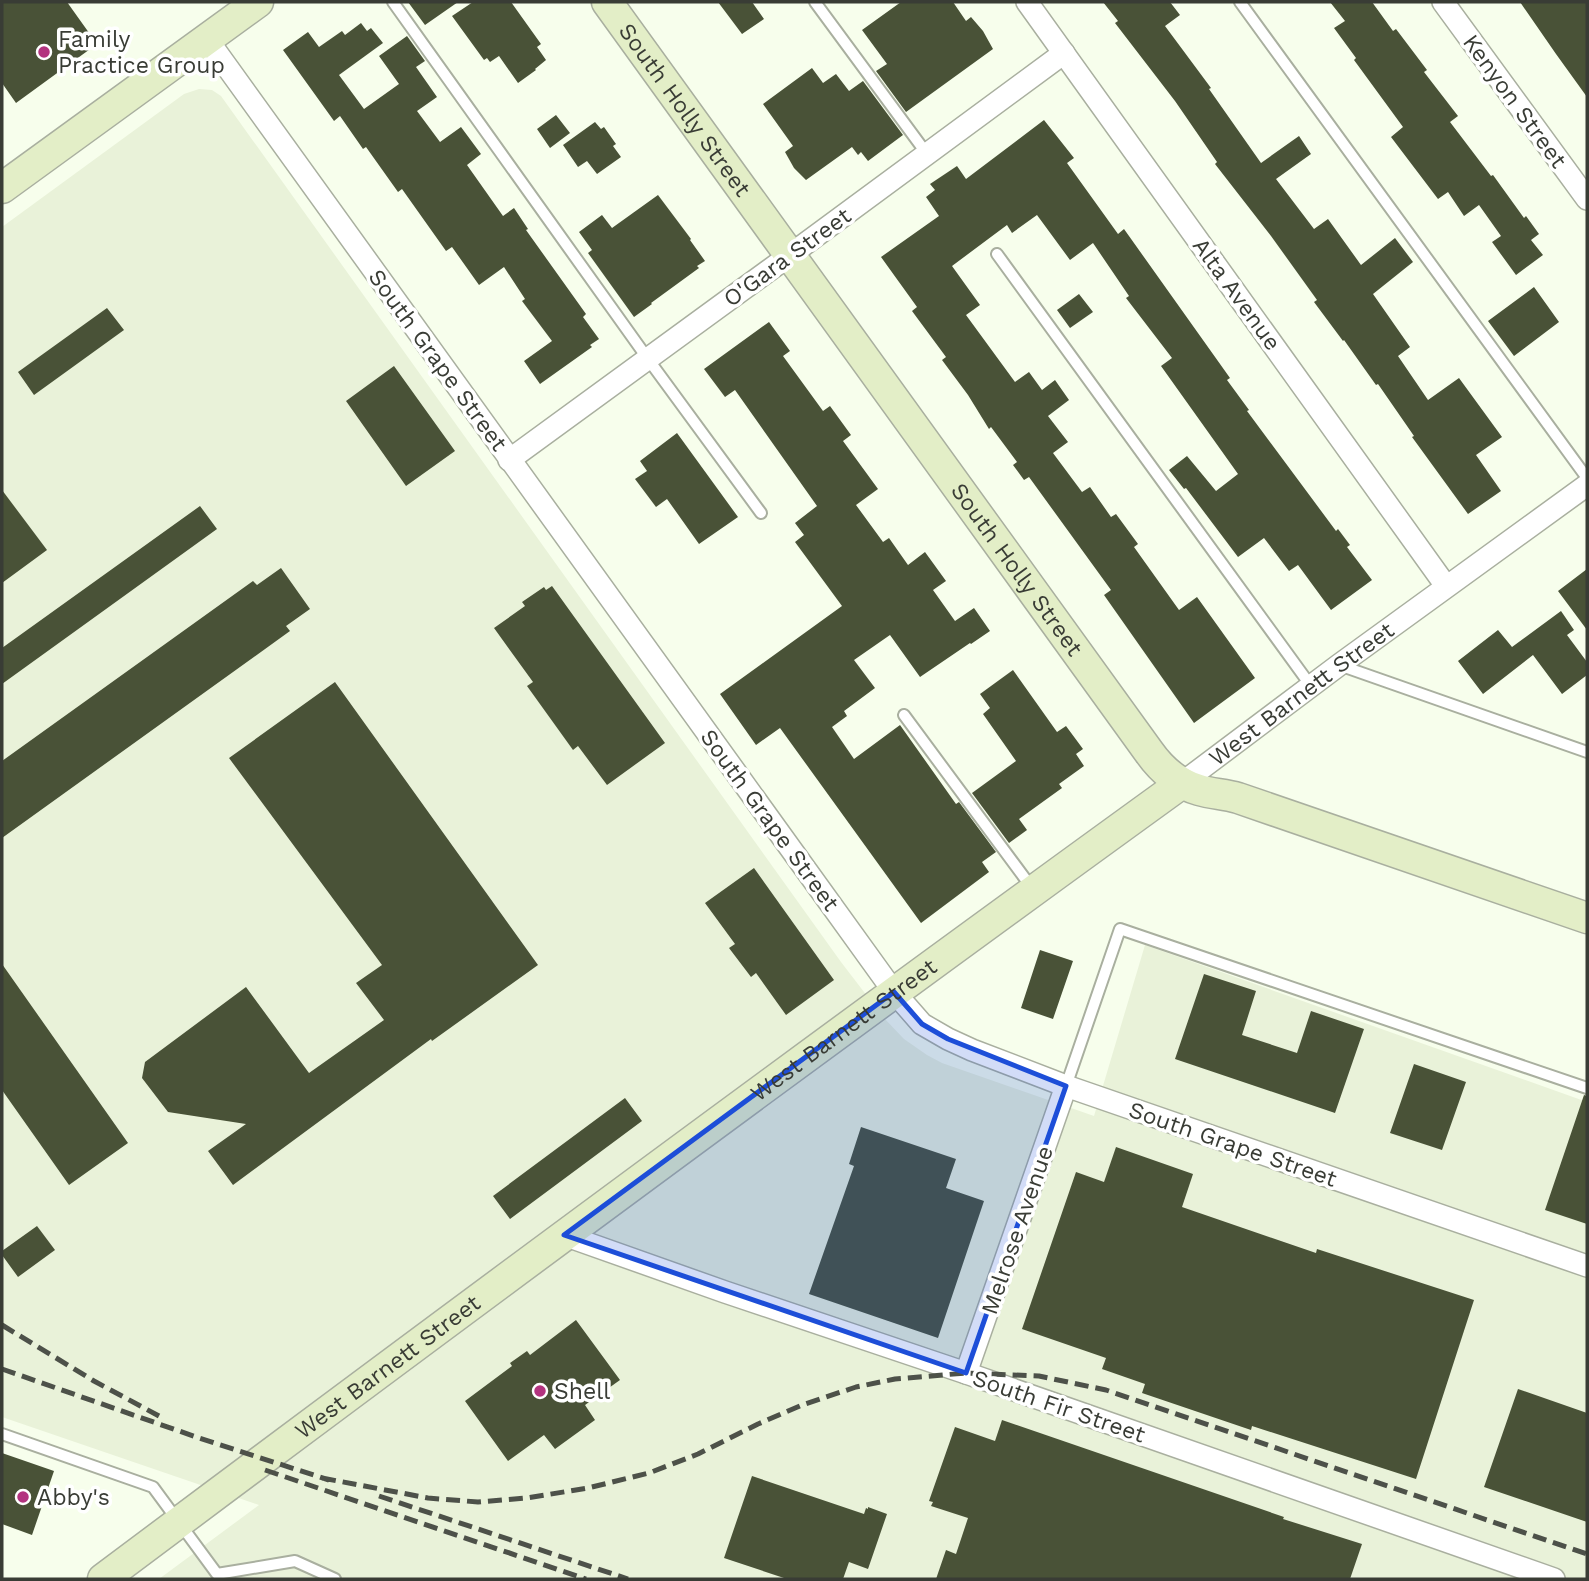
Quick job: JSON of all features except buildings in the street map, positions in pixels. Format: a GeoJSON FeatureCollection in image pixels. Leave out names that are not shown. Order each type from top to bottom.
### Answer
{"type":"FeatureCollection","features":[{"type":"Feature","properties":{"kind":"street"},"geometry":{"type":"LineString","coordinates":[[2,188],[258,2]]}},
{"type":"Feature","properties":{"kind":"street","name":"South Holly Street"},"geometry":{"type":"LineString","coordinates":[[607,2],[1149,752],[1166,771],[1197,790],[1238,798],[1587,918]]}},
{"type":"Feature","properties":{"kind":"street","name":"Alta Avenue"},"geometry":{"type":"LineString","coordinates":[[1027,2],[1446,586]]}},
{"type":"Feature","properties":{"kind":"street","name":"Kenyon Street"},"geometry":{"type":"LineString","coordinates":[[1443,2],[1587,199]]}},
{"type":"Feature","properties":{"kind":"street","name":"South Grape Street"},"geometry":{"type":"LineString","coordinates":[[207,39],[894,992],[922,1024],[948,1039],[1066,1086],[1587,1266]]}},
{"type":"Feature","properties":{"kind":"street","name":"O'Gara Street"},"geometry":{"type":"LineString","coordinates":[[509,460],[1064,53]]}},
{"type":"Feature","properties":{"kind":"street","name":"West Barnett Street"},"geometry":{"type":"LineString","coordinates":[[103,1579],[564,1235],[1587,485]]}},
{"type":"Feature","properties":{"kind":"street","name":"Melrose Avenue"},"geometry":{"type":"LineString","coordinates":[[966,1373],[1066,1086]]}},
{"type":"Feature","properties":{"kind":"street","name":"South Fir Street"},"geometry":{"type":"LineString","coordinates":[[564,1235],[1553,1579]]}},
{"type":"Feature","properties":{"kind":"lane"},"geometry":{"type":"LineString","coordinates":[[393,2],[761,513]]}},
{"type":"Feature","properties":{"kind":"lane"},"geometry":{"type":"LineString","coordinates":[[815,2],[927,154]]}},
{"type":"Feature","properties":{"kind":"lane"},"geometry":{"type":"LineString","coordinates":[[1240,2],[1587,478]]}},
{"type":"Feature","properties":{"kind":"lane"},"geometry":{"type":"LineString","coordinates":[[997,254],[1311,686]]}},
{"type":"Feature","properties":{"kind":"lane"},"geometry":{"type":"LineString","coordinates":[[1339,665],[1587,752]]}},
{"type":"Feature","properties":{"kind":"lane"},"geometry":{"type":"LineString","coordinates":[[904,715],[1034,891]]}},
{"type":"Feature","properties":{"kind":"lane"},"geometry":{"type":"LineString","coordinates":[[1066,1086],[1120,929],[1587,1088]]}},
{"type":"Feature","properties":{"kind":"lane"},"geometry":{"type":"LineString","coordinates":[[2,1434],[153,1487],[180,1522],[214,1577],[295,1561],[335,1579]]}},
{"type":"Feature","properties":{"kind":"highlighted area"},"geometry":{"type":"Polygon","coordinates":[[[894,992],[922,1024],[948,1039],[1066,1086],[966,1373],[564,1235],[894,992]]]}},
{"type":"Feature","properties":{"kind":"shaded area"},"geometry":{"type":"Polygon","coordinates":[[[199,89],[212,90],[221,96],[841,962],[884,1018],[904,1039],[942,1063],[1094,1116],[1145,945],[1587,1102],[1587,1579],[159,1579],[259,1505],[2,1417],[2,227],[184,94],[199,89]]]}},
{"type":"Feature","properties":{"kind":"railway"},"geometry":{"type":"LineString","coordinates":[[2,1325],[94,1381],[159,1416]]}},
{"type":"Feature","properties":{"kind":"railway"},"geometry":{"type":"LineString","coordinates":[[2,1369],[329,1480]]}},
{"type":"Feature","properties":{"kind":"railway"},"geometry":{"type":"LineString","coordinates":[[322,1478],[428,1498],[478,1502],[527,1498],[588,1488],[649,1473],[698,1454],[802,1405],[856,1387],[895,1379],[966,1373],[1039,1376],[1106,1390],[1587,1554]]}},
{"type":"Feature","properties":{"kind":"railway"},"geometry":{"type":"LineString","coordinates":[[265,1470],[586,1579]]}},
{"type":"Feature","properties":{"kind":"railway"},"geometry":{"type":"LineString","coordinates":[[379,1496],[628,1579]]}},
{"type":"Feature","properties":{"kind":"place","name":"Family Practice Group"},"geometry":{"type":"Point","coordinates":[44,52]}},
{"type":"Feature","properties":{"kind":"place","name":"Shell"},"geometry":{"type":"Point","coordinates":[540,1391]}},
{"type":"Feature","properties":{"kind":"place","name":"Abby's"},"geometry":{"type":"Point","coordinates":[23,1497]}}]}
